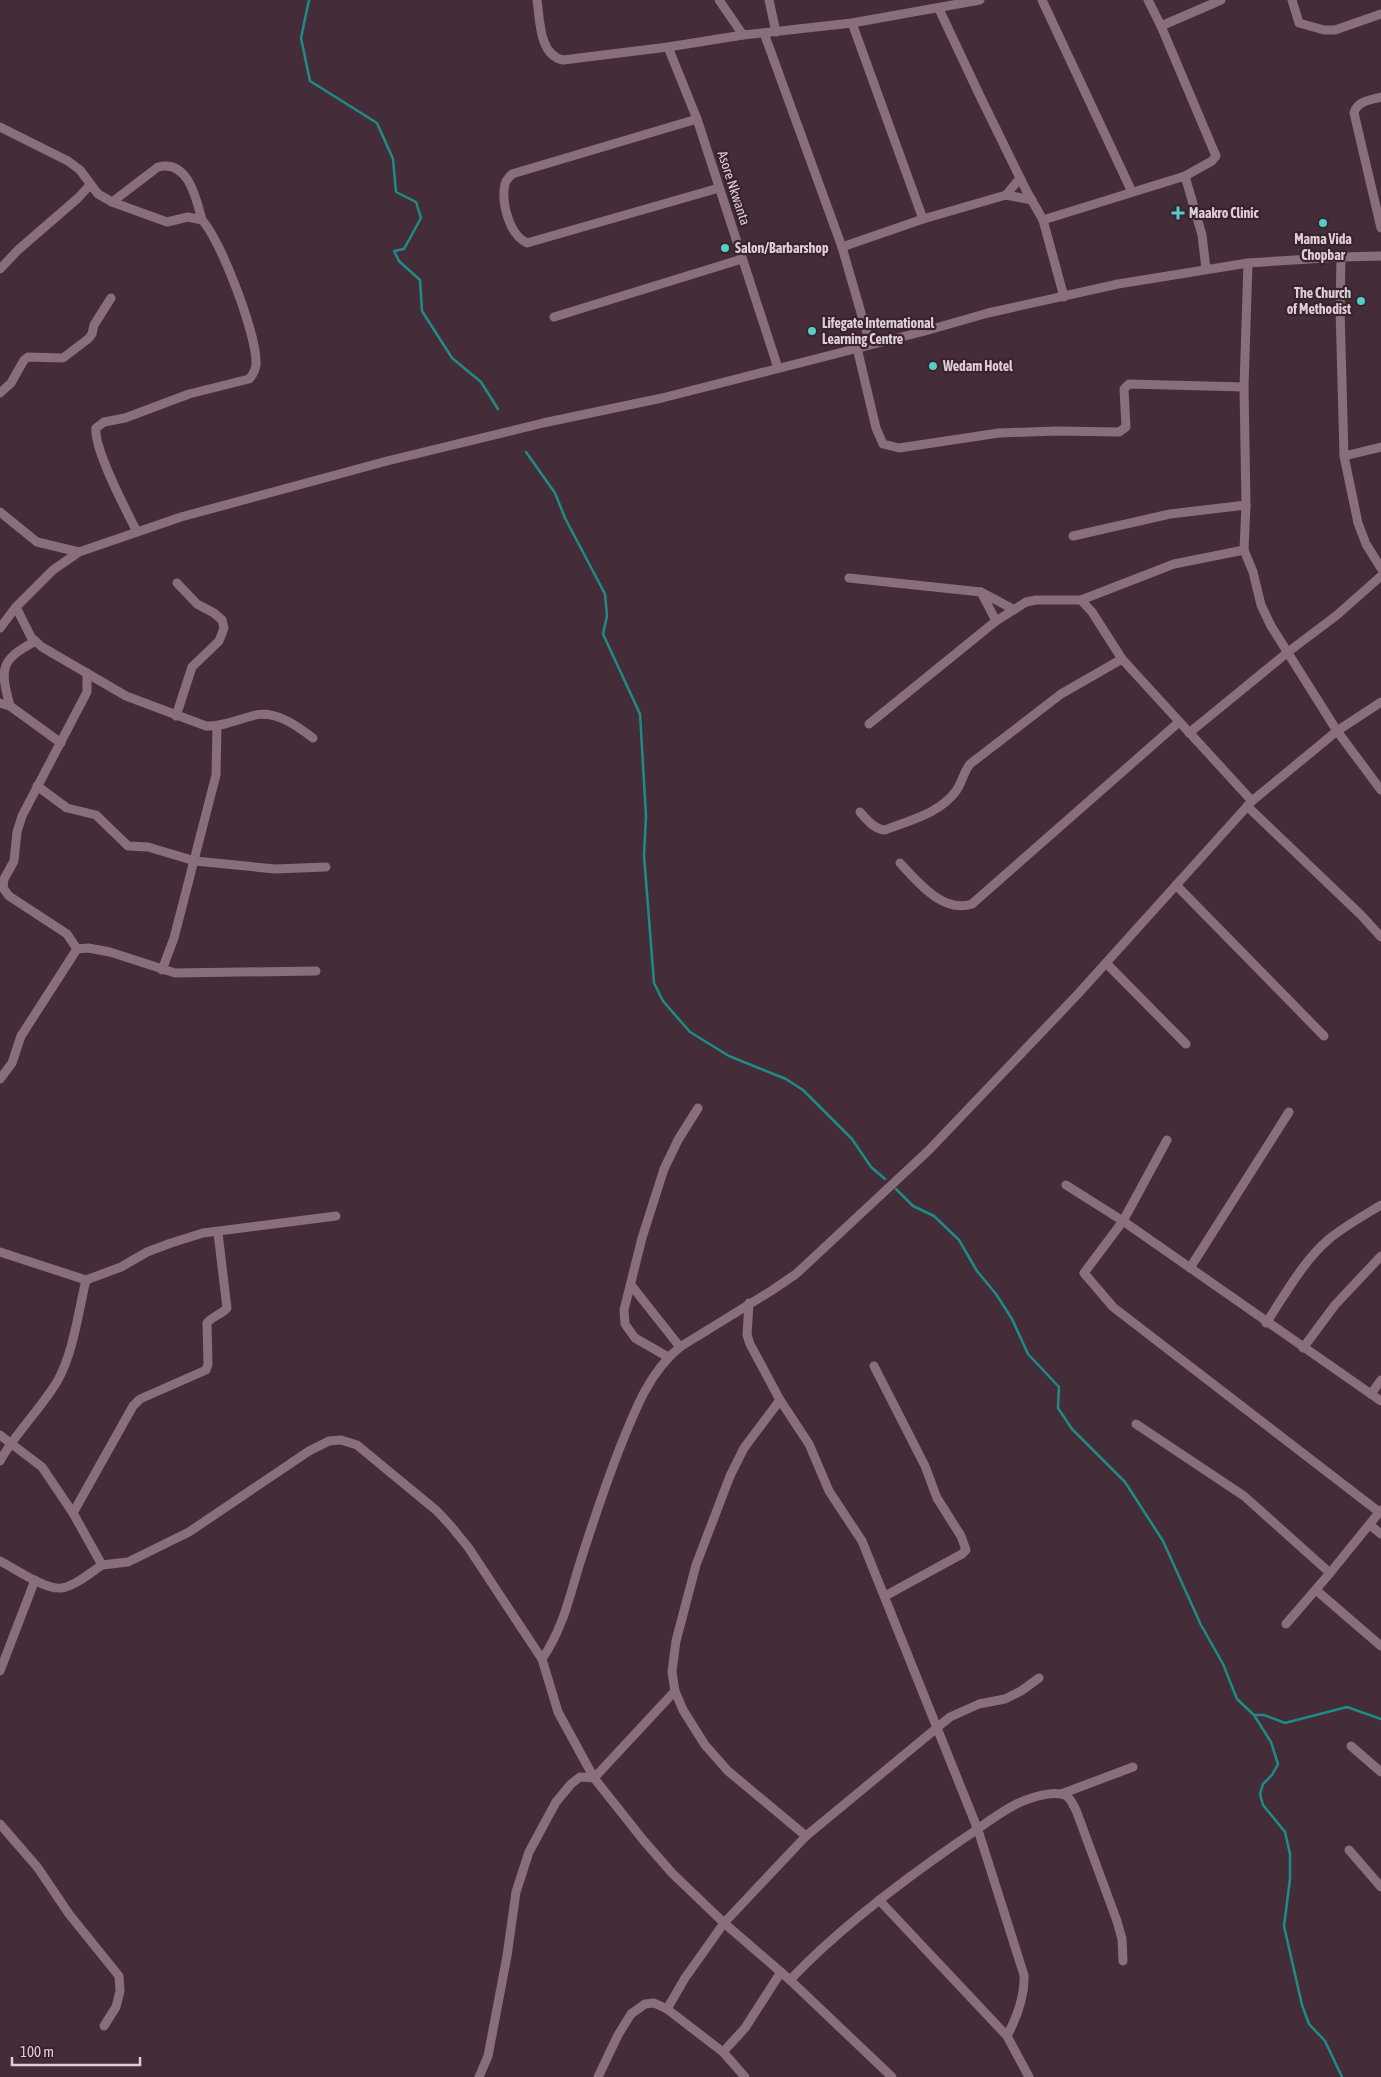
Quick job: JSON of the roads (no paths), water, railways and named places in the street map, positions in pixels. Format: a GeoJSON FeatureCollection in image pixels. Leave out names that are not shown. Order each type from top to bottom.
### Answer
{"type":"FeatureCollection","features":[{"type":"Feature","properties":{"kind":"street"},"geometry":{"type":"LineString","coordinates":[[537,0],[545,46],[557,59],[563,60],[668,48],[743,35],[852,22],[939,9],[980,0]]}},
{"type":"Feature","properties":{"kind":"street"},"geometry":{"type":"LineString","coordinates":[[719,0],[743,35]]}},
{"type":"Feature","properties":{"kind":"street"},"geometry":{"type":"LineString","coordinates":[[769,0],[776,32]]}},
{"type":"Feature","properties":{"kind":"street"},"geometry":{"type":"LineString","coordinates":[[1042,0],[1132,192]]}},
{"type":"Feature","properties":{"kind":"street"},"geometry":{"type":"LineString","coordinates":[[1043,220],[1185,176],[1212,161],[1216,156],[1161,26],[1148,0]]}},
{"type":"Feature","properties":{"kind":"street"},"geometry":{"type":"LineString","coordinates":[[1161,26],[1220,0]]}},
{"type":"Feature","properties":{"kind":"street"},"geometry":{"type":"LineString","coordinates":[[1292,0],[1299,23],[1324,30],[1335,30],[1381,14]]}},
{"type":"Feature","properties":{"kind":"street"},"geometry":{"type":"LineString","coordinates":[[939,9],[978,94],[1043,220],[1064,297]]}},
{"type":"Feature","properties":{"kind":"street"},"geometry":{"type":"LineString","coordinates":[[852,22],[923,219]]}},
{"type":"Feature","properties":{"kind":"street"},"geometry":{"type":"LineString","coordinates":[[764,33],[842,247],[870,344]]}},
{"type":"Feature","properties":{"kind":"street","name":"Asore Nkwanta"},"geometry":{"type":"LineString","coordinates":[[668,48],[697,119],[778,368]]}},
{"type":"Feature","properties":{"kind":"street"},"geometry":{"type":"LineString","coordinates":[[1381,97],[1362,103],[1356,107],[1354,113],[1381,228]]}},
{"type":"Feature","properties":{"kind":"street"},"geometry":{"type":"LineString","coordinates":[[697,119],[512,174],[505,182],[504,194],[512,228],[520,240],[527,243],[719,188]]}},
{"type":"Feature","properties":{"kind":"street"},"geometry":{"type":"LineString","coordinates":[[0,127],[68,161],[80,170],[98,194],[112,202],[167,222],[188,217],[197,217],[202,220],[207,225],[223,255],[239,296],[255,354],[256,366],[254,374],[249,379],[189,394],[124,418],[104,422],[96,428],[97,438],[115,489],[137,532]]}},
{"type":"Feature","properties":{"kind":"street"},"geometry":{"type":"LineString","coordinates":[[112,202],[158,167],[165,165],[180,172],[189,180],[202,220]]}},
{"type":"Feature","properties":{"kind":"street"},"geometry":{"type":"LineString","coordinates":[[1185,176],[1202,235],[1206,269]]}},
{"type":"Feature","properties":{"kind":"street"},"geometry":{"type":"LineString","coordinates":[[1006,195],[1020,178]]}},
{"type":"Feature","properties":{"kind":"street"},"geometry":{"type":"LineString","coordinates":[[0,269],[18,250],[78,198],[90,185]]}},
{"type":"Feature","properties":{"kind":"street"},"geometry":{"type":"LineString","coordinates":[[842,247],[923,219],[1006,195],[1032,200]]}},
{"type":"Feature","properties":{"kind":"street"},"geometry":{"type":"LineString","coordinates":[[0,628],[16,606],[53,570],[79,552],[181,517],[387,461],[543,423],[662,398],[988,313],[1118,284],[1248,263],[1381,256]]}},
{"type":"Feature","properties":{"kind":"street"},"geometry":{"type":"LineString","coordinates":[[1341,257],[1340,309],[1344,456],[1358,523],[1366,544],[1381,568]]}},
{"type":"Feature","properties":{"kind":"street"},"geometry":{"type":"LineString","coordinates":[[554,317],[742,259]]}},
{"type":"Feature","properties":{"kind":"street"},"geometry":{"type":"LineString","coordinates":[[1248,263],[1244,386],[1246,505],[1244,550],[1253,572],[1261,605],[1271,626],[1337,731],[1381,790]]}},
{"type":"Feature","properties":{"kind":"street"},"geometry":{"type":"LineString","coordinates":[[0,393],[11,383],[24,360],[28,357],[63,358],[88,339],[92,334],[94,325],[111,298]]}},
{"type":"Feature","properties":{"kind":"street"},"geometry":{"type":"LineString","coordinates":[[857,348],[876,428],[883,444],[899,448],[998,433],[1056,431],[1119,432],[1126,427],[1124,389],[1129,384],[1244,386]]}},
{"type":"Feature","properties":{"kind":"street"},"geometry":{"type":"LineString","coordinates":[[1344,456],[1381,448]]}},
{"type":"Feature","properties":{"kind":"street"},"geometry":{"type":"LineString","coordinates":[[1073,536],[1170,514],[1246,505]]}},
{"type":"Feature","properties":{"kind":"street"},"geometry":{"type":"LineString","coordinates":[[0,512],[37,542],[79,552]]}},
{"type":"Feature","properties":{"kind":"street"},"geometry":{"type":"LineString","coordinates":[[869,724],[996,621],[1026,602],[1036,600],[1081,600],[1174,564],[1244,550]]}},
{"type":"Feature","properties":{"kind":"street"},"geometry":{"type":"LineString","coordinates":[[1189,733],[1288,652],[1337,615],[1381,576]]}},
{"type":"Feature","properties":{"kind":"street"},"geometry":{"type":"LineString","coordinates":[[849,578],[981,592],[1013,609]]}},
{"type":"Feature","properties":{"kind":"street"},"geometry":{"type":"LineString","coordinates":[[176,716],[192,667],[218,641],[224,628],[222,620],[214,613],[197,604],[177,583]]}},
{"type":"Feature","properties":{"kind":"street"},"geometry":{"type":"LineString","coordinates":[[981,592],[996,621]]}},
{"type":"Feature","properties":{"kind":"street"},"geometry":{"type":"LineString","coordinates":[[1092,612],[1094,596]]}},
{"type":"Feature","properties":{"kind":"street"},"geometry":{"type":"LineString","coordinates":[[1081,600],[1092,612],[1122,659],[1250,803],[1381,937]]}},
{"type":"Feature","properties":{"kind":"street"},"geometry":{"type":"LineString","coordinates":[[16,606],[34,642],[126,696],[206,726],[217,727],[254,715],[272,716],[292,722],[313,738]]}},
{"type":"Feature","properties":{"kind":"street"},"geometry":{"type":"LineString","coordinates":[[10,706],[1,678],[2,666],[17,649],[34,642]]}},
{"type":"Feature","properties":{"kind":"street"},"geometry":{"type":"LineString","coordinates":[[860,812],[873,825],[885,830],[931,813],[948,800],[957,790],[964,772],[977,759],[1060,694],[1122,659]]}},
{"type":"Feature","properties":{"kind":"street"},"geometry":{"type":"LineString","coordinates":[[76,949],[67,934],[10,896],[2,888],[4,878],[14,861],[17,832],[22,816],[86,692],[87,673]]}},
{"type":"Feature","properties":{"kind":"street"},"geometry":{"type":"LineString","coordinates":[[542,1659],[553,1644],[562,1622],[599,1502],[641,1396],[668,1357],[680,1347],[749,1303],[771,1292],[796,1274],[929,1150],[1106,963],[1250,803],[1337,731],[1381,702]]}},
{"type":"Feature","properties":{"kind":"street"},"geometry":{"type":"LineString","coordinates":[[0,703],[10,706],[61,743]]}},
{"type":"Feature","properties":{"kind":"street"},"geometry":{"type":"LineString","coordinates":[[900,862],[926,890],[939,899],[964,907],[972,904],[1179,722]]}},
{"type":"Feature","properties":{"kind":"street"},"geometry":{"type":"LineString","coordinates":[[162,970],[174,938],[216,775],[217,727]]}},
{"type":"Feature","properties":{"kind":"street"},"geometry":{"type":"LineString","coordinates":[[37,786],[67,808],[96,815],[128,846],[148,847],[195,861],[275,869],[326,867]]}},
{"type":"Feature","properties":{"kind":"street"},"geometry":{"type":"LineString","coordinates":[[1176,885],[1324,1036]]}},
{"type":"Feature","properties":{"kind":"street"},"geometry":{"type":"LineString","coordinates":[[76,949],[88,948],[110,952],[175,973],[316,971]]}},
{"type":"Feature","properties":{"kind":"street"},"geometry":{"type":"LineString","coordinates":[[0,1079],[12,1063],[21,1036],[76,949]]}},
{"type":"Feature","properties":{"kind":"street"},"geometry":{"type":"LineString","coordinates":[[1106,963],[1186,1044]]}},
{"type":"Feature","properties":{"kind":"street"},"geometry":{"type":"LineString","coordinates":[[668,1357],[635,1338],[625,1324],[624,1310],[642,1238],[664,1169],[678,1140],[698,1108]]}},
{"type":"Feature","properties":{"kind":"street"},"geometry":{"type":"LineString","coordinates":[[1190,1268],[1289,1112]]}},
{"type":"Feature","properties":{"kind":"street"},"geometry":{"type":"LineString","coordinates":[[1167,1140],[1123,1221],[1086,1269],[1084,1273],[1088,1280],[1113,1307],[1380,1511],[1286,1624]]}},
{"type":"Feature","properties":{"kind":"street"},"geometry":{"type":"LineString","coordinates":[[1066,1184],[1123,1221],[1381,1402]]}},
{"type":"Feature","properties":{"kind":"street"},"geometry":{"type":"LineString","coordinates":[[1266,1323],[1307,1263],[1328,1240],[1352,1222],[1381,1205]]}},
{"type":"Feature","properties":{"kind":"street"},"geometry":{"type":"LineString","coordinates":[[0,1252],[86,1280],[121,1267],[147,1252],[203,1234],[336,1216]]}},
{"type":"Feature","properties":{"kind":"street"},"geometry":{"type":"LineString","coordinates":[[73,1513],[133,1406],[148,1396],[206,1370],[208,1364],[206,1323],[213,1316],[225,1311],[227,1308],[218,1233]]}},
{"type":"Feature","properties":{"kind":"street"},"geometry":{"type":"LineString","coordinates":[[1303,1348],[1335,1305],[1381,1256]]}},
{"type":"Feature","properties":{"kind":"street"},"geometry":{"type":"LineString","coordinates":[[0,1461],[10,1442],[44,1402],[65,1365],[86,1280]]}},
{"type":"Feature","properties":{"kind":"street"},"geometry":{"type":"LineString","coordinates":[[631,1285],[680,1347]]}},
{"type":"Feature","properties":{"kind":"street"},"geometry":{"type":"LineString","coordinates":[[749,1303],[748,1335],[750,1344],[780,1400],[809,1444],[829,1491],[862,1541],[978,1830],[1024,1975],[1025,1987],[1018,2013],[1007,2036]]}},
{"type":"Feature","properties":{"kind":"street"},"geometry":{"type":"LineString","coordinates":[[874,1366],[925,1466],[937,1498],[961,1536],[966,1550],[962,1554],[885,1596]]}},
{"type":"Feature","properties":{"kind":"street"},"geometry":{"type":"LineString","coordinates":[[1371,1394],[1381,1380]]}},
{"type":"Feature","properties":{"kind":"street"},"geometry":{"type":"LineString","coordinates":[[780,1400],[744,1448],[696,1565],[676,1641],[672,1672],[675,1691],[683,1710],[705,1745],[728,1771],[806,1836]]}},
{"type":"Feature","properties":{"kind":"street"},"geometry":{"type":"LineString","coordinates":[[1136,1424],[1244,1496],[1330,1573]]}},
{"type":"Feature","properties":{"kind":"street"},"geometry":{"type":"LineString","coordinates":[[0,1435],[42,1466],[73,1513],[102,1565]]}},
{"type":"Feature","properties":{"kind":"street"},"geometry":{"type":"LineString","coordinates":[[0,1561],[35,1580],[59,1588],[69,1585],[102,1565],[128,1562],[189,1532],[309,1452],[329,1441],[341,1440],[357,1445],[437,1511],[468,1547],[542,1659],[558,1712],[594,1778],[644,1841],[672,1873],[724,1923],[790,1980],[892,2077]]}},
{"type":"Feature","properties":{"kind":"street"},"geometry":{"type":"LineString","coordinates":[[1370,1525],[1381,1534]]}},
{"type":"Feature","properties":{"kind":"street"},"geometry":{"type":"LineString","coordinates":[[0,1671],[35,1580]]}},
{"type":"Feature","properties":{"kind":"street"},"geometry":{"type":"LineString","coordinates":[[1316,1590],[1381,1646]]}},
{"type":"Feature","properties":{"kind":"street"},"geometry":{"type":"LineString","coordinates":[[667,2009],[685,1978],[724,1923],[806,1836],[950,1717],[979,1704],[1005,1699],[1039,1678]]}},
{"type":"Feature","properties":{"kind":"street"},"geometry":{"type":"LineString","coordinates":[[594,1778],[675,1691]]}},
{"type":"Feature","properties":{"kind":"street"},"geometry":{"type":"LineString","coordinates":[[1351,1746],[1381,1772]]}},
{"type":"Feature","properties":{"kind":"street"},"geometry":{"type":"LineString","coordinates":[[790,1980],[808,1961],[879,1900],[918,1870],[1011,1806],[1045,1795],[1061,1794],[1133,1767]]}},
{"type":"Feature","properties":{"kind":"street"},"geometry":{"type":"LineString","coordinates":[[482,2076],[507,1956],[516,1892],[529,1852],[562,1793],[580,1777],[594,1778]]}},
{"type":"Feature","properties":{"kind":"street"},"geometry":{"type":"LineString","coordinates":[[1061,1794],[1070,1798],[1076,1810],[1117,1921],[1122,1939],[1123,1961]]}},
{"type":"Feature","properties":{"kind":"street"},"geometry":{"type":"LineString","coordinates":[[0,1824],[38,1868],[69,1914],[120,1976],[120,1991],[116,2007],[104,2026]]}},
{"type":"Feature","properties":{"kind":"street"},"geometry":{"type":"LineString","coordinates":[[1349,1850],[1381,1887]]}},
{"type":"Feature","properties":{"kind":"street"},"geometry":{"type":"LineString","coordinates":[[879,1900],[1007,2036],[1029,2077]]}},
{"type":"Feature","properties":{"kind":"street"},"geometry":{"type":"LineString","coordinates":[[723,2052],[745,2028],[781,1972]]}},
{"type":"Feature","properties":{"kind":"street"},"geometry":{"type":"LineString","coordinates":[[598,2077],[630,2014],[644,2004],[654,2003],[667,2009],[723,2052],[745,2077]]}},
{"type":"Feature","properties":{"kind":"waterway"},"geometry":{"type":"LineString","coordinates":[[309,0],[301,38],[310,81],[377,123],[393,159],[396,192],[416,202],[421,218],[404,249],[394,251],[399,261],[420,280],[422,311],[452,358],[481,382],[498,409]]}},
{"type":"Feature","properties":{"kind":"waterway"},"geometry":{"type":"LineString","coordinates":[[526,452],[555,493],[565,518],[605,594],[607,616],[603,634],[640,714],[646,816],[644,855],[654,983],[663,1001],[690,1032],[729,1056],[786,1079],[803,1090],[852,1139],[871,1167],[885,1179]]}},
{"type":"Feature","properties":{"kind":"waterway"},"geometry":{"type":"LineString","coordinates":[[896,1189],[913,1206],[934,1216],[959,1240],[977,1271],[996,1294],[1012,1319],[1028,1354],[1059,1387],[1058,1408],[1072,1429],[1125,1482],[1163,1541],[1201,1625],[1223,1664],[1237,1699],[1254,1715],[1271,1742],[1278,1764],[1272,1775],[1263,1784],[1260,1794],[1263,1805],[1285,1832],[1290,1854],[1290,1879],[1284,1926],[1302,2005],[1309,2024],[1325,2041],[1342,2077]]}},
{"type":"Feature","properties":{"kind":"waterway"},"geometry":{"type":"LineString","coordinates":[[1254,1715],[1264,1715],[1285,1723],[1347,1707],[1381,1719]]}},
{"type":"Feature","properties":{"kind":"place","name":"Maakro Clinic"},"geometry":{"type":"Point","coordinates":[1178,213]}},
{"type":"Feature","properties":{"kind":"place","name":"Mama Vida Chopbar"},"geometry":{"type":"Point","coordinates":[1323,223]}},
{"type":"Feature","properties":{"kind":"place","name":"Salon/Barbarshop"},"geometry":{"type":"Point","coordinates":[725,248]}},
{"type":"Feature","properties":{"kind":"place","name":"The Church of Methodist"},"geometry":{"type":"Point","coordinates":[1361,301]}},
{"type":"Feature","properties":{"kind":"place","name":"Lifegate International Learning Centre"},"geometry":{"type":"Point","coordinates":[812,331]}},
{"type":"Feature","properties":{"kind":"place","name":"Wedam Hotel"},"geometry":{"type":"Point","coordinates":[933,366]}}]}
